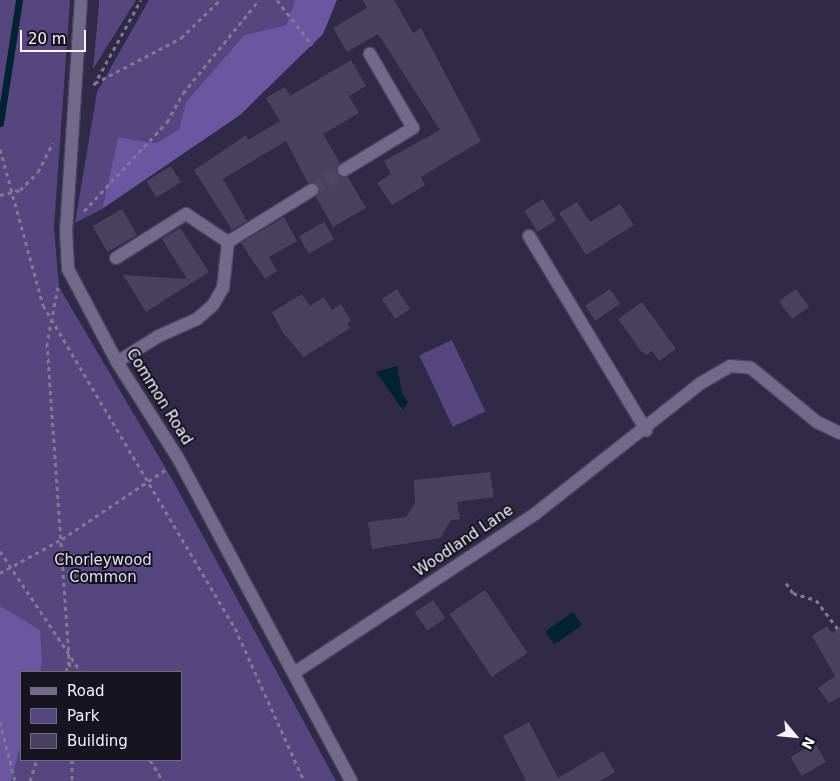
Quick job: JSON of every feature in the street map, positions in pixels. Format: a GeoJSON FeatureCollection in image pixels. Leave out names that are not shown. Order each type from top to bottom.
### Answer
{"type":"FeatureCollection","features":[{"type":"Feature","properties":{"kind":"street","name":"Common Road"},"geometry":{"type":"LineString","coordinates":[[81,0],[66,230],[68,269],[117,362],[178,458],[351,781]]}},
{"type":"Feature","properties":{"kind":"street"},"geometry":{"type":"LineString","coordinates":[[344,170],[413,128],[370,54]]}},
{"type":"Feature","properties":{"kind":"street"},"geometry":{"type":"LineString","coordinates":[[228,242],[312,190]]}},
{"type":"Feature","properties":{"kind":"street"},"geometry":{"type":"LineString","coordinates":[[116,258],[186,214],[228,242]]}},
{"type":"Feature","properties":{"kind":"street"},"geometry":{"type":"LineString","coordinates":[[529,236],[646,430]]}},
{"type":"Feature","properties":{"kind":"street"},"geometry":{"type":"LineString","coordinates":[[117,362],[159,336],[197,319],[213,305],[223,288],[228,242]]}},
{"type":"Feature","properties":{"kind":"street","name":"Woodland Lane"},"geometry":{"type":"LineString","coordinates":[[294,673],[534,514],[646,430],[701,383],[730,366],[751,368],[816,422],[840,433]]}},
{"type":"Feature","properties":{"kind":"path"},"geometry":{"type":"LineString","coordinates":[[0,195],[14,192],[38,172],[95,83],[141,0]]}},
{"type":"Feature","properties":{"kind":"path"},"geometry":{"type":"LineString","coordinates":[[95,83],[181,38],[220,0]]}},
{"type":"Feature","properties":{"kind":"path"},"geometry":{"type":"LineString","coordinates":[[66,230],[167,122],[183,93],[259,0]]}},
{"type":"Feature","properties":{"kind":"path"},"geometry":{"type":"LineString","coordinates":[[277,0],[312,45]]}},
{"type":"Feature","properties":{"kind":"path"},"geometry":{"type":"LineString","coordinates":[[0,149],[14,192],[27,258],[43,304],[152,482],[235,628],[304,781]]}},
{"type":"Feature","properties":{"kind":"path"},"geometry":{"type":"LineString","coordinates":[[68,269],[59,281],[47,343],[70,671]]}},
{"type":"Feature","properties":{"kind":"path"},"geometry":{"type":"LineString","coordinates":[[0,573],[13,568],[62,539],[152,482],[178,458]]}},
{"type":"Feature","properties":{"kind":"path"},"geometry":{"type":"LineString","coordinates":[[0,551],[80,671]]}},
{"type":"Feature","properties":{"kind":"path"},"geometry":{"type":"LineString","coordinates":[[786,583],[793,593],[816,600],[840,632]]}},
{"type":"Feature","properties":{"kind":"path"},"geometry":{"type":"LineString","coordinates":[[66,671],[70,658]]}},
{"type":"Feature","properties":{"kind":"path"},"geometry":{"type":"LineString","coordinates":[[0,722],[15,781]]}},
{"type":"Feature","properties":{"kind":"path"},"geometry":{"type":"LineString","coordinates":[[30,781],[37,761]]}},
{"type":"Feature","properties":{"kind":"path"},"geometry":{"type":"LineString","coordinates":[[72,761],[74,781]]}},
{"type":"Feature","properties":{"kind":"path"},"geometry":{"type":"LineString","coordinates":[[151,761],[163,781]]}},
{"type":"Feature","properties":{"kind":"green space","name":"Chorleywood Common"},"geometry":{"type":"Polygon","coordinates":[[[0,0],[70,0],[54,227],[59,287],[172,479],[336,781],[0,781],[0,0]]]}},
{"type":"Feature","properties":{"kind":"green space"},"geometry":{"type":"Polygon","coordinates":[[[99,0],[136,0],[93,69],[99,4],[99,0]]]}},
{"type":"Feature","properties":{"kind":"green space"},"geometry":{"type":"Polygon","coordinates":[[[149,0],[295,0],[286,25],[244,35],[186,102],[179,129],[156,143],[118,137],[102,209],[75,223],[97,92],[149,0]]]}},
{"type":"Feature","properties":{"kind":"green space"},"geometry":{"type":"Polygon","coordinates":[[[452,340],[485,412],[453,427],[419,355],[452,340]]]}},
{"type":"Feature","properties":{"kind":"shaded area"},"geometry":{"type":"Polygon","coordinates":[[[295,0],[337,0],[323,34],[240,115],[102,209],[118,137],[156,143],[179,129],[186,102],[244,35],[286,25],[295,0]]]}},
{"type":"Feature","properties":{"kind":"shaded area"},"geometry":{"type":"Polygon","coordinates":[[[0,606],[40,630],[42,662],[40,671],[20,671],[20,747],[11,781],[0,781],[0,606]]]}},
{"type":"Feature","properties":{"kind":"water"},"geometry":{"type":"Polygon","coordinates":[[[397,366],[402,394],[408,402],[403,410],[376,372],[397,366]]]}},
{"type":"Feature","properties":{"kind":"water"},"geometry":{"type":"Polygon","coordinates":[[[573,612],[582,625],[554,645],[545,632],[573,612]]]}},
{"type":"Feature","properties":{"kind":"building"},"geometry":{"type":"Polygon","coordinates":[[[363,0],[394,0],[413,33],[421,28],[481,141],[421,177],[425,185],[392,205],[377,183],[391,174],[384,161],[440,130],[378,34],[347,52],[333,28],[367,8],[363,0]]]}},
{"type":"Feature","properties":{"kind":"building"},"geometry":{"type":"Polygon","coordinates":[[[351,60],[366,86],[349,96],[359,113],[323,134],[340,163],[337,174],[348,177],[366,208],[333,227],[316,197],[319,186],[308,183],[286,141],[223,179],[247,221],[232,230],[194,170],[246,135],[248,140],[280,121],[266,98],[285,87],[290,96],[351,60]]]}},
{"type":"Feature","properties":{"kind":"building"},"geometry":{"type":"Polygon","coordinates":[[[171,166],[181,182],[156,197],[146,181],[171,166]]]}},
{"type":"Feature","properties":{"kind":"building"},"geometry":{"type":"Polygon","coordinates":[[[543,199],[556,220],[538,232],[524,211],[543,199]]]}},
{"type":"Feature","properties":{"kind":"building"},"geometry":{"type":"Polygon","coordinates":[[[577,202],[590,222],[620,204],[634,225],[586,255],[559,213],[577,202]]]}},
{"type":"Feature","properties":{"kind":"building"},"geometry":{"type":"Polygon","coordinates":[[[122,209],[137,235],[108,252],[93,226],[122,209]]]}},
{"type":"Feature","properties":{"kind":"building"},"geometry":{"type":"Polygon","coordinates":[[[284,217],[297,241],[269,257],[277,271],[265,279],[241,243],[284,217]]]}},
{"type":"Feature","properties":{"kind":"building"},"geometry":{"type":"Polygon","coordinates":[[[324,222],[334,239],[309,254],[299,236],[324,222]]]}},
{"type":"Feature","properties":{"kind":"building"},"geometry":{"type":"Polygon","coordinates":[[[180,228],[209,272],[146,312],[123,275],[187,279],[162,239],[180,228]]]}},
{"type":"Feature","properties":{"kind":"building"},"geometry":{"type":"Polygon","coordinates":[[[397,289],[410,309],[395,319],[382,299],[397,289]]]}},
{"type":"Feature","properties":{"kind":"building"},"geometry":{"type":"Polygon","coordinates":[[[610,289],[620,304],[595,321],[585,306],[610,289]]]}},
{"type":"Feature","properties":{"kind":"building"},"geometry":{"type":"Polygon","coordinates":[[[796,289],[809,307],[792,319],[779,301],[796,289]]]}},
{"type":"Feature","properties":{"kind":"building"},"geometry":{"type":"Polygon","coordinates":[[[302,294],[310,306],[324,297],[332,310],[341,304],[351,321],[347,324],[350,328],[304,357],[283,333],[272,312],[302,294]]]}},
{"type":"Feature","properties":{"kind":"building"},"geometry":{"type":"Polygon","coordinates":[[[642,302],[676,349],[659,361],[652,351],[647,355],[641,351],[618,319],[642,302]]]}},
{"type":"Feature","properties":{"kind":"building"},"geometry":{"type":"Polygon","coordinates":[[[490,472],[494,497],[457,502],[460,519],[451,520],[440,538],[372,549],[368,522],[406,517],[415,503],[414,480],[490,472]]]}},
{"type":"Feature","properties":{"kind":"building"},"geometry":{"type":"Polygon","coordinates":[[[485,590],[527,653],[492,677],[449,614],[485,590]]]}},
{"type":"Feature","properties":{"kind":"building"},"geometry":{"type":"Polygon","coordinates":[[[433,600],[445,618],[427,631],[415,612],[433,600]]]}},
{"type":"Feature","properties":{"kind":"building"},"geometry":{"type":"Polygon","coordinates":[[[827,626],[832,633],[840,627],[840,697],[829,703],[818,688],[835,676],[812,636],[827,626]]]}},
{"type":"Feature","properties":{"kind":"building"},"geometry":{"type":"Polygon","coordinates":[[[529,722],[558,778],[603,751],[615,772],[600,781],[526,781],[503,736],[529,722]]]}},
{"type":"Feature","properties":{"kind":"building"},"geometry":{"type":"Polygon","coordinates":[[[815,743],[826,762],[802,776],[791,757],[815,743]]]}},
{"type":"Feature","properties":{"kind":"waterway"},"geometry":{"type":"LineString","coordinates":[[0,123],[19,0]]}},
{"type":"Feature","properties":{"kind":"tunnel"},"geometry":{"type":"LineString","coordinates":[[312,190],[344,170]]}}]}
